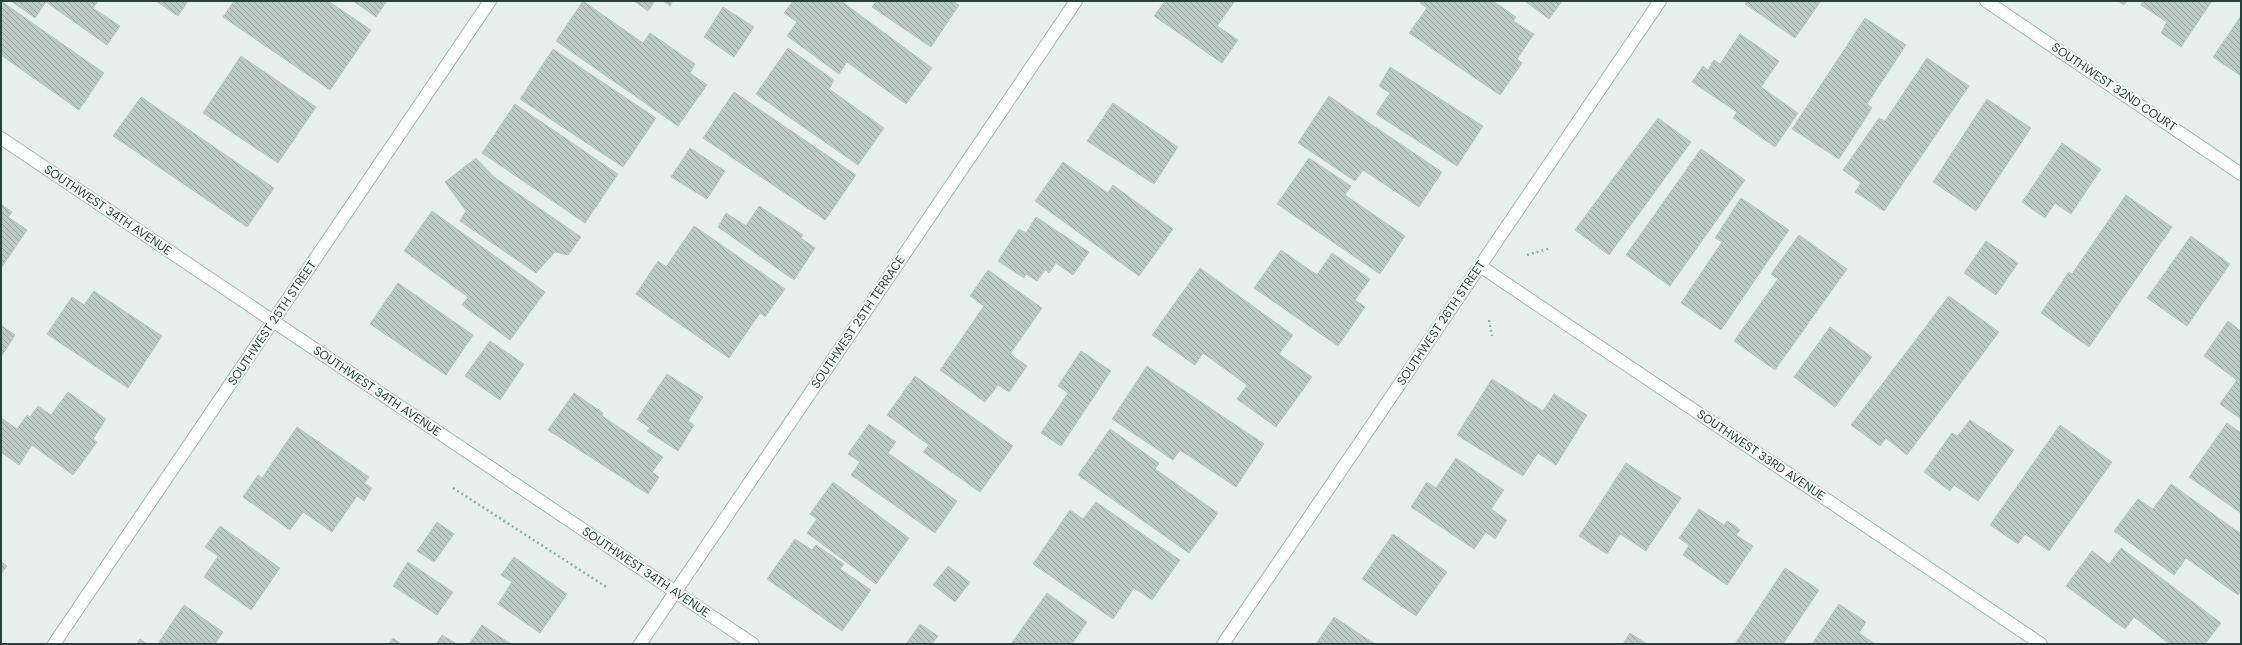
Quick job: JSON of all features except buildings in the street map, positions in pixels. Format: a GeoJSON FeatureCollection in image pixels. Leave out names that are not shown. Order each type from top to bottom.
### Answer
{"type":"FeatureCollection","features":[{"type":"Feature","properties":{"kind":"street","name":"SOUTHWEST 25TH STREET"},"geometry":{"type":"LineString","coordinates":[[54,644],[490,1]]}},
{"type":"Feature","properties":{"kind":"street","name":"SOUTHWEST 25TH TERRACE"},"geometry":{"type":"LineString","coordinates":[[640,644],[1076,1]]}},
{"type":"Feature","properties":{"kind":"street","name":"SOUTHWEST 26TH STREET"},"geometry":{"type":"LineString","coordinates":[[1223,644],[1660,1]]}},
{"type":"Feature","properties":{"kind":"street","name":"SOUTHWEST 32ND COURT"},"geometry":{"type":"LineString","coordinates":[[1986,1],[2241,174]]}},
{"type":"Feature","properties":{"kind":"street","name":"SOUTHWEST 34TH AVENUE"},"geometry":{"type":"LineString","coordinates":[[1,138],[273,319],[753,644]]}},
{"type":"Feature","properties":{"kind":"street","name":"SOUTHWEST 33RD AVENUE"},"geometry":{"type":"LineString","coordinates":[[1480,266],[2041,644]]}},
{"type":"Feature","properties":{"kind":"path"},"geometry":{"type":"LineString","coordinates":[[1527,255],[1551,248]]}},
{"type":"Feature","properties":{"kind":"path"},"geometry":{"type":"LineString","coordinates":[[1489,320],[1492,336]]}},
{"type":"Feature","properties":{"kind":"path"},"geometry":{"type":"LineString","coordinates":[[453,488],[608,588]]}}]}
